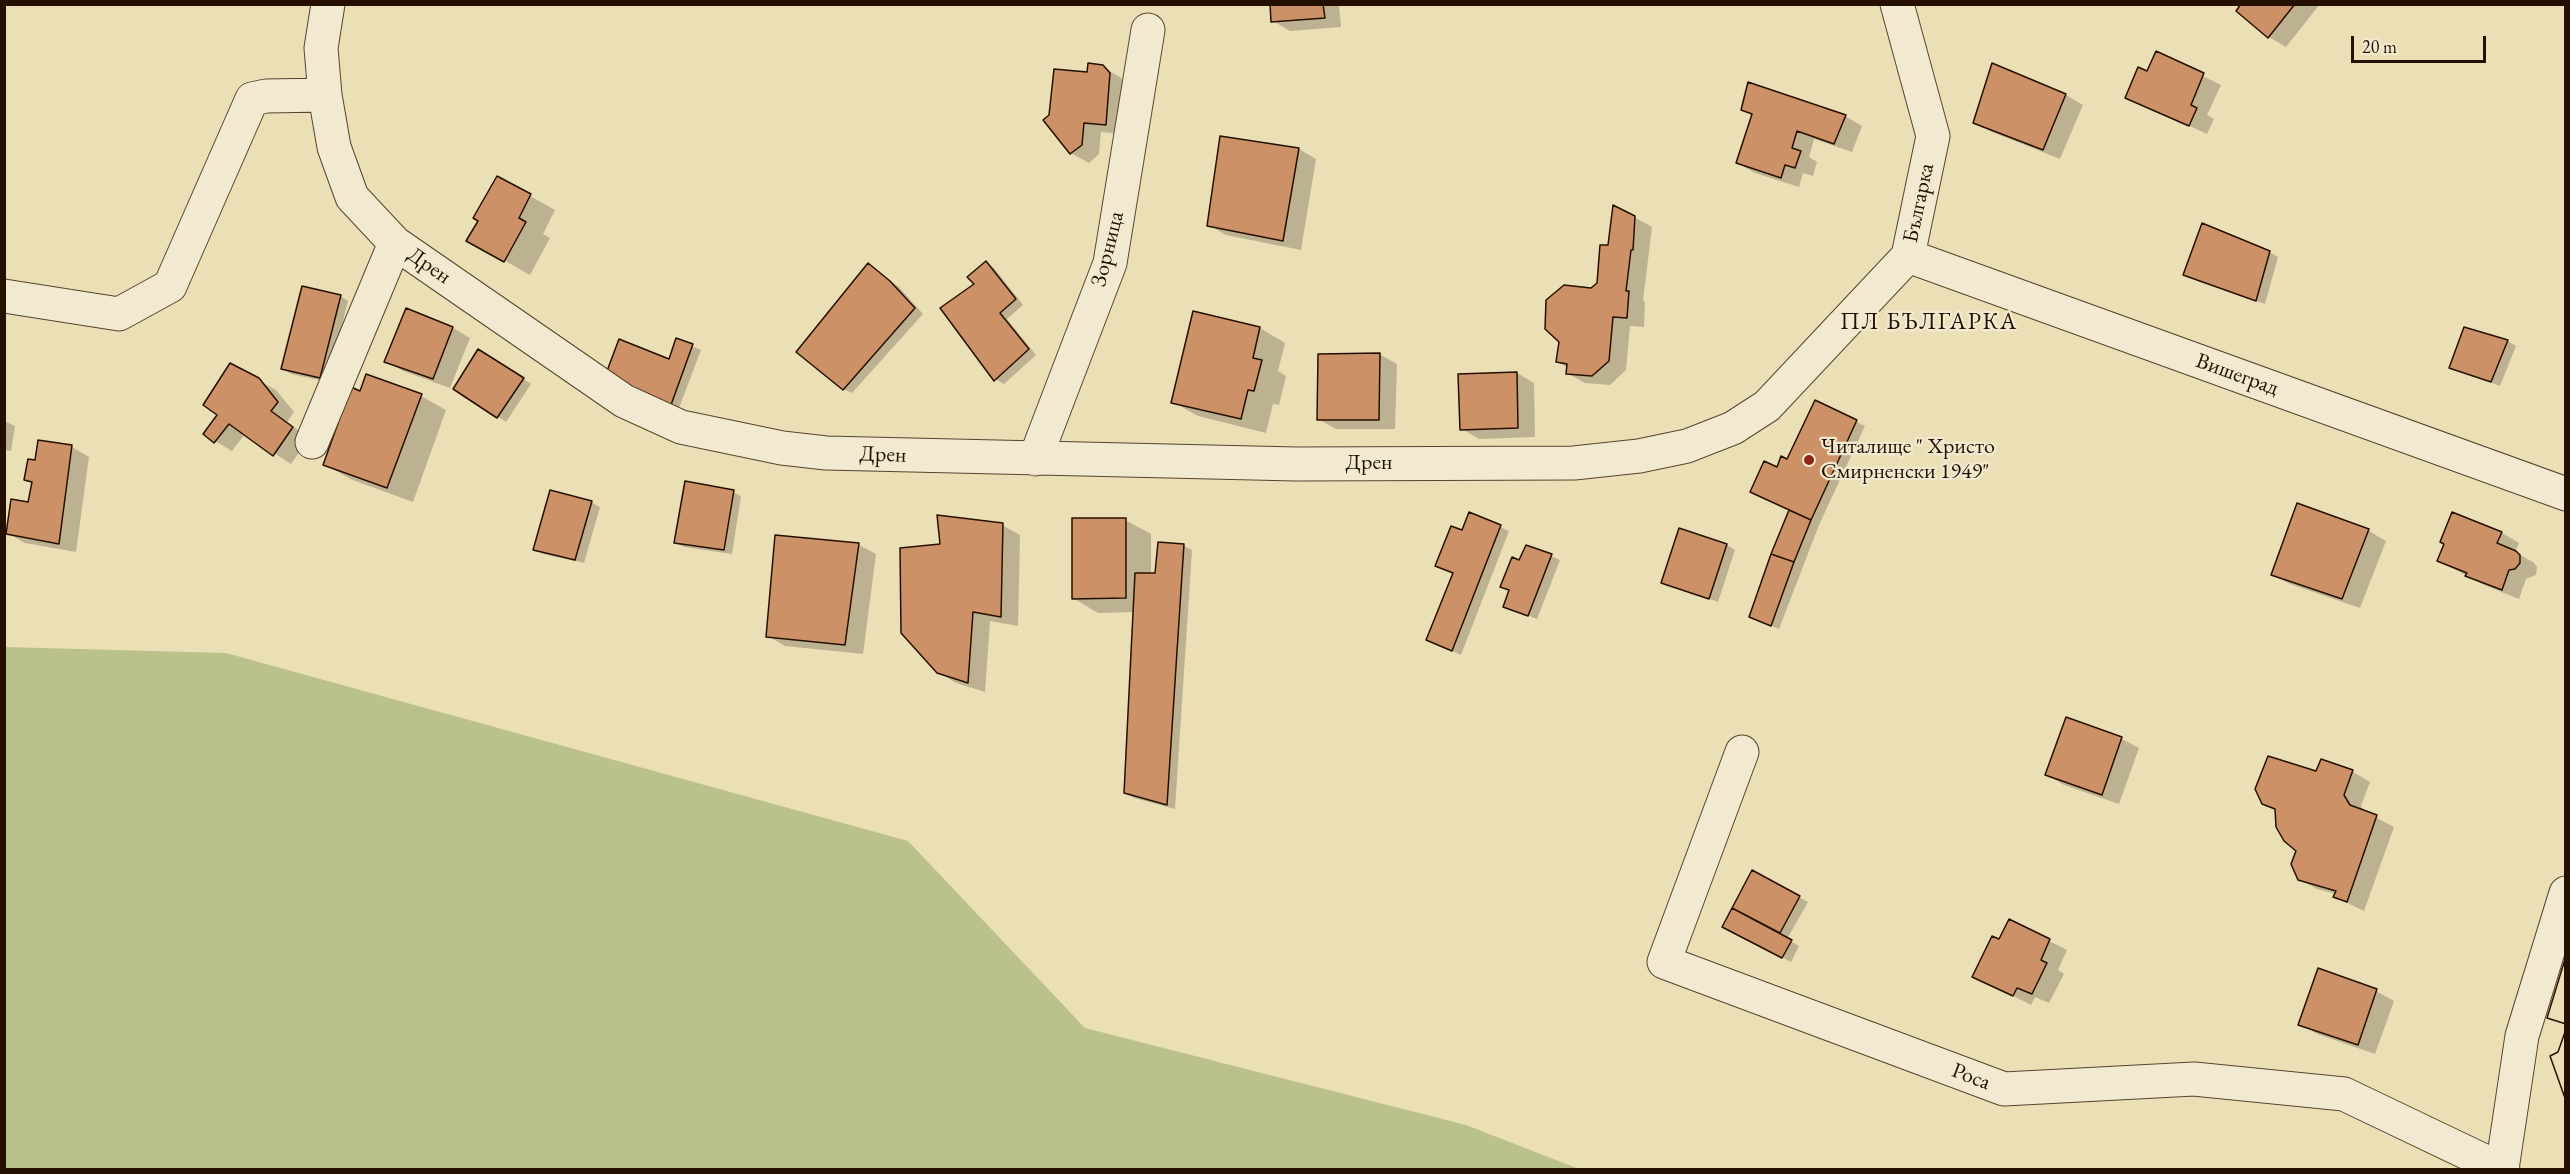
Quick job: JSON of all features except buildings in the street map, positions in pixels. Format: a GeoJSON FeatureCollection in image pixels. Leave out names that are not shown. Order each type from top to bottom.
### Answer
{"type":"FeatureCollection","features":[{"type":"Feature","properties":{"kind":"street","name":"Дрен"},"geometry":{"type":"LineString","coordinates":[[328,4],[321,48],[325,95],[334,147],[352,197],[395,243],[624,401],[681,427],[772,446],[826,453],[1296,464],[1574,463],[1639,456],[1687,446]]}},
{"type":"Feature","properties":{"kind":"street","name":"Българка"},"geometry":{"type":"LineString","coordinates":[[1687,446],[1733,428],[1767,406],[1908,256],[1933,136],[1897,4]]}},
{"type":"Feature","properties":{"kind":"street","name":"Зорница"},"geometry":{"type":"LineString","coordinates":[[1035,459],[1110,263],[1148,30]]}},
{"type":"Feature","properties":{"kind":"street"},"geometry":{"type":"LineString","coordinates":[[4,296],[120,314],[170,286],[252,99],[266,96],[325,95]]}},
{"type":"Feature","properties":{"kind":"street"},"geometry":{"type":"LineString","coordinates":[[312,442],[395,243]]}},
{"type":"Feature","properties":{"kind":"street","name":"Вишеград"},"geometry":{"type":"LineString","coordinates":[[1908,256],[2565,494]]}},
{"type":"Feature","properties":{"kind":"street","name":"Роса"},"geometry":{"type":"LineString","coordinates":[[1742,752],[1664,962],[2004,1089],[2194,1079],[2344,1094],[2503,1169]]}},
{"type":"Feature","properties":{"kind":"street"},"geometry":{"type":"LineString","coordinates":[[2503,1169],[2522,1036],[2565,893]]}},
{"type":"Feature","properties":{"kind":"green space"},"geometry":{"type":"Polygon","coordinates":[[[5,647],[226,653],[908,841],[1085,1028],[1466,1125],[1579,1169],[5,1169],[5,647]]]}},
{"type":"Feature","properties":{"kind":"place","name":"Читалище \" Христо Смирненски 1949\""},"geometry":{"type":"Point","coordinates":[1809,460]}},
{"type":"Feature","properties":{"kind":"district","name":"ПЛ БЪЛГАРКА"},"geometry":{"type":"Point","coordinates":[1929,322]}}]}
